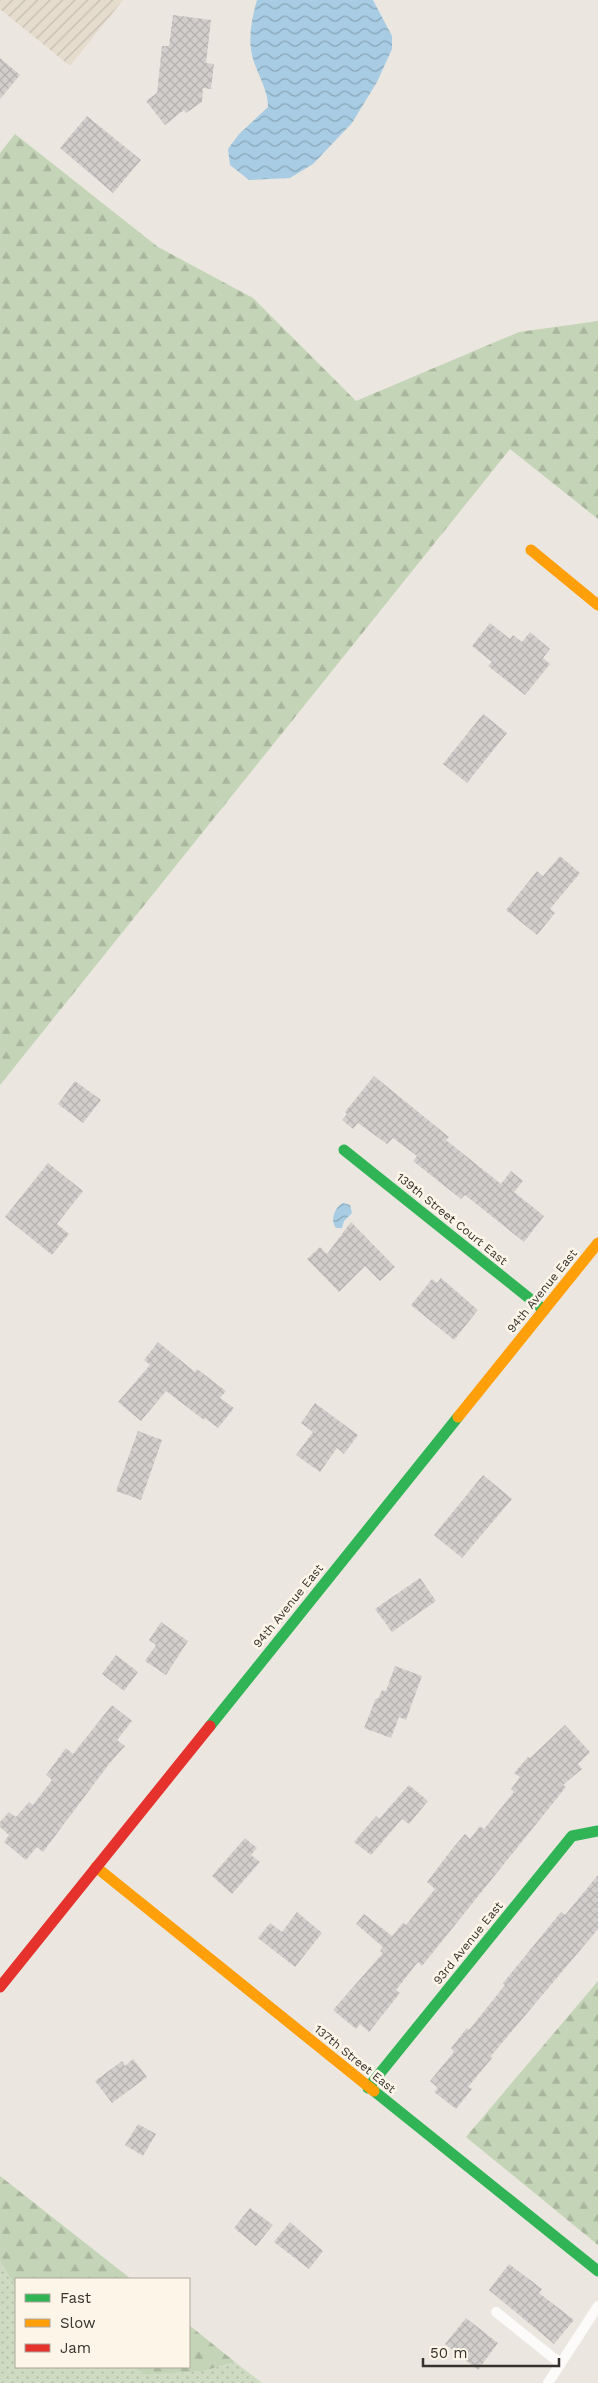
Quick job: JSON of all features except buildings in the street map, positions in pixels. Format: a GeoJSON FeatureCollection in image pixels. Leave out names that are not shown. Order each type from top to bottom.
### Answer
{"type":"FeatureCollection","features":[{"type":"Feature","properties":{"kind":"street"},"geometry":{"type":"LineString","coordinates":[[531,550],[598,605]]}},
{"type":"Feature","properties":{"kind":"street","name":"139th Street Court East"},"geometry":{"type":"LineString","coordinates":[[344,1150],[544,1310]]}},
{"type":"Feature","properties":{"kind":"street","name":"94th Avenue East"},"geometry":{"type":"LineString","coordinates":[[0,1987],[598,1243]]}},
{"type":"Feature","properties":{"kind":"street","name":"93rd Avenue East"},"geometry":{"type":"LineString","coordinates":[[368,2088],[572,1836],[598,1830]]}},
{"type":"Feature","properties":{"kind":"street","name":"137th Street East"},"geometry":{"type":"LineString","coordinates":[[96,1867],[598,2272]]}},
{"type":"Feature","properties":{"kind":"lane"},"geometry":{"type":"LineString","coordinates":[[548,2383],[598,2306]]}},
{"type":"Feature","properties":{"kind":"lane"},"geometry":{"type":"LineString","coordinates":[[496,2312],[561,2364]]}},
{"type":"Feature","properties":{"kind":"shaded area"},"geometry":{"type":"Polygon","coordinates":[[[0,0],[123,0],[70,66],[0,9],[0,0]]]}},
{"type":"Feature","properties":{"kind":"green space"},"geometry":{"type":"Polygon","coordinates":[[[15,134],[158,247],[253,298],[356,401],[519,332],[598,321],[598,519],[510,449],[0,1085],[0,153],[15,134]]]}},
{"type":"Feature","properties":{"kind":"green space"},"geometry":{"type":"Polygon","coordinates":[[[598,1981],[598,2245],[466,2137],[598,1981]]]}},
{"type":"Feature","properties":{"kind":"green space"},"geometry":{"type":"Polygon","coordinates":[[[0,2176],[130,2278],[15,2278],[15,2285],[0,2261],[0,2176]]]}},
{"type":"Feature","properties":{"kind":"green space"},"geometry":{"type":"Polygon","coordinates":[[[0,2261],[15,2285],[15,2368],[134,2368],[146,2375],[203,2371],[235,2362],[262,2383],[0,2383],[0,2261]]]}},
{"type":"Feature","properties":{"kind":"green space"},"geometry":{"type":"Polygon","coordinates":[[[190,2326],[235,2362],[203,2371],[146,2375],[134,2368],[190,2368],[190,2326]]]}},
{"type":"Feature","properties":{"kind":"water"},"geometry":{"type":"Polygon","coordinates":[[[257,0],[373,0],[392,36],[392,49],[377,82],[352,123],[313,164],[290,178],[249,180],[230,165],[228,149],[239,134],[268,107],[266,93],[254,62],[250,41],[257,0]]]}},
{"type":"Feature","properties":{"kind":"water"},"geometry":{"type":"Polygon","coordinates":[[[343,1203],[350,1205],[352,1213],[344,1221],[342,1228],[336,1228],[333,1221],[334,1214],[343,1203]]]}},
{"type":"Feature","properties":{"kind":"traffic: fast"},"geometry":{"type":"LineString","coordinates":[[344,1150],[544,1310]]}},
{"type":"Feature","properties":{"kind":"traffic: fast"},"geometry":{"type":"LineString","coordinates":[[210,1726],[458,1417]]}},
{"type":"Feature","properties":{"kind":"traffic: fast"},"geometry":{"type":"LineString","coordinates":[[368,2088],[572,1836],[598,1831]]}},
{"type":"Feature","properties":{"kind":"traffic: fast"},"geometry":{"type":"LineString","coordinates":[[374,2091],[598,2271]]}},
{"type":"Feature","properties":{"kind":"traffic: slow"},"geometry":{"type":"LineString","coordinates":[[531,550],[598,605]]}},
{"type":"Feature","properties":{"kind":"traffic: slow"},"geometry":{"type":"LineString","coordinates":[[458,1417],[598,1243]]}},
{"type":"Feature","properties":{"kind":"traffic: slow"},"geometry":{"type":"LineString","coordinates":[[96,1867],[374,2091]]}},
{"type":"Feature","properties":{"kind":"traffic: jam"},"geometry":{"type":"LineString","coordinates":[[0,1987],[210,1726]]}}]}
